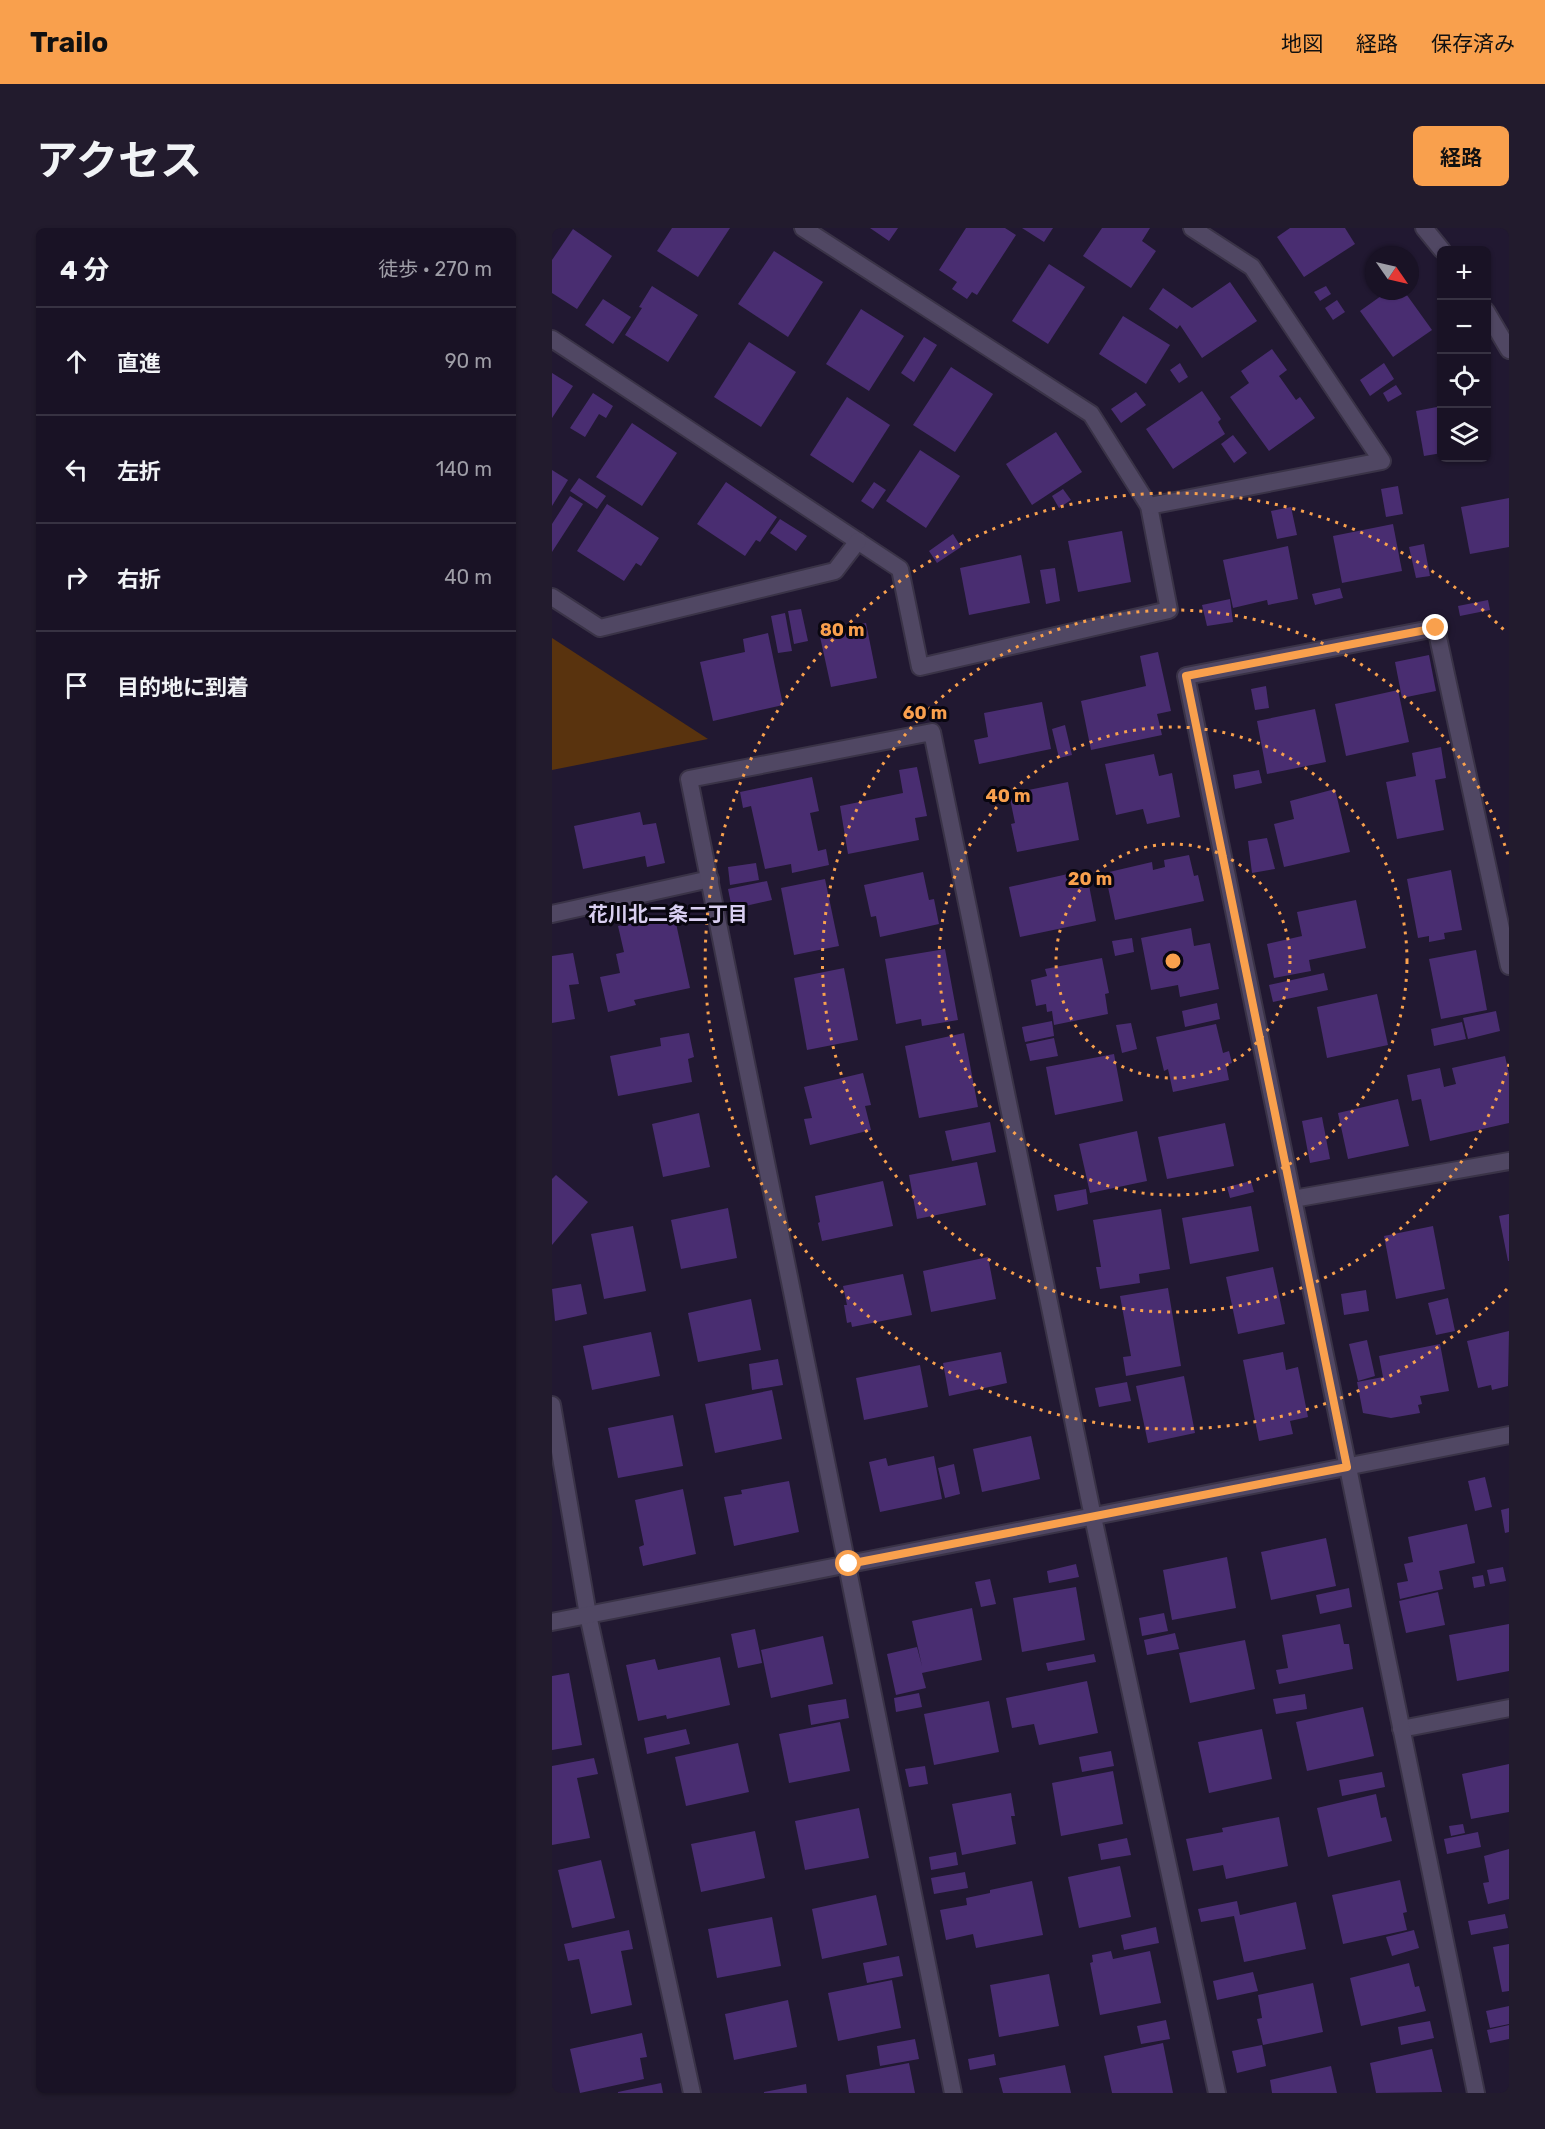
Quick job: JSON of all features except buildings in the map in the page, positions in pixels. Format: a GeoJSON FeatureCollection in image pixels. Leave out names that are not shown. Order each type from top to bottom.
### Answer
{"type":"FeatureCollection","features":[{"type":"Feature","properties":{"kind":"street"},"geometry":{"type":"LineString","coordinates":[[552,339],[900,569],[920,667],[1169,610],[1149,506],[1091,414],[803,228]]}},
{"type":"Feature","properties":{"kind":"street"},"geometry":{"type":"LineString","coordinates":[[1149,506],[1382,461],[1252,267],[1192,228]]}},
{"type":"Feature","properties":{"kind":"street"},"geometry":{"type":"LineString","coordinates":[[1424,228],[1439,246]]}},
{"type":"Feature","properties":{"kind":"street"},"geometry":{"type":"LineString","coordinates":[[1491,319],[1509,350]]}},
{"type":"Feature","properties":{"kind":"street"},"geometry":{"type":"LineString","coordinates":[[552,597],[600,628],[836,571],[858,542]]}},
{"type":"Feature","properties":{"kind":"street"},"geometry":{"type":"LineString","coordinates":[[1476,2093],[1186,676],[1436,628],[1509,966]]}},
{"type":"Feature","properties":{"kind":"street"},"geometry":{"type":"LineString","coordinates":[[953,2093],[849,1564],[689,779],[932,732],[1093,1516],[1217,2093]]}},
{"type":"Feature","properties":{"kind":"street"},"geometry":{"type":"LineString","coordinates":[[552,914],[710,879]]}},
{"type":"Feature","properties":{"kind":"street"},"geometry":{"type":"LineString","coordinates":[[1293,1199],[1509,1161]]}},
{"type":"Feature","properties":{"kind":"street"},"geometry":{"type":"LineString","coordinates":[[552,1405],[588,1615],[692,2093]]}},
{"type":"Feature","properties":{"kind":"street"},"geometry":{"type":"LineString","coordinates":[[552,1622],[1509,1435]]}},
{"type":"Feature","properties":{"kind":"street"},"geometry":{"type":"LineString","coordinates":[[1401,1729],[1509,1708]]}},
{"type":"Feature","properties":{"kind":"shaded area"},"geometry":{"type":"Polygon","coordinates":[[[552,638],[708,739],[552,770],[552,638]]]}},
{"type":"Feature","properties":{"kind":"district","name":"花川北二条二丁目"},"geometry":{"type":"Point","coordinates":[668,914]}},
{"type":"Feature","properties":{"kind":"route"},"geometry":{"type":"LineString","coordinates":[[849,1564],[1347,1467],[1186,676],[1436,628]]}}]}
